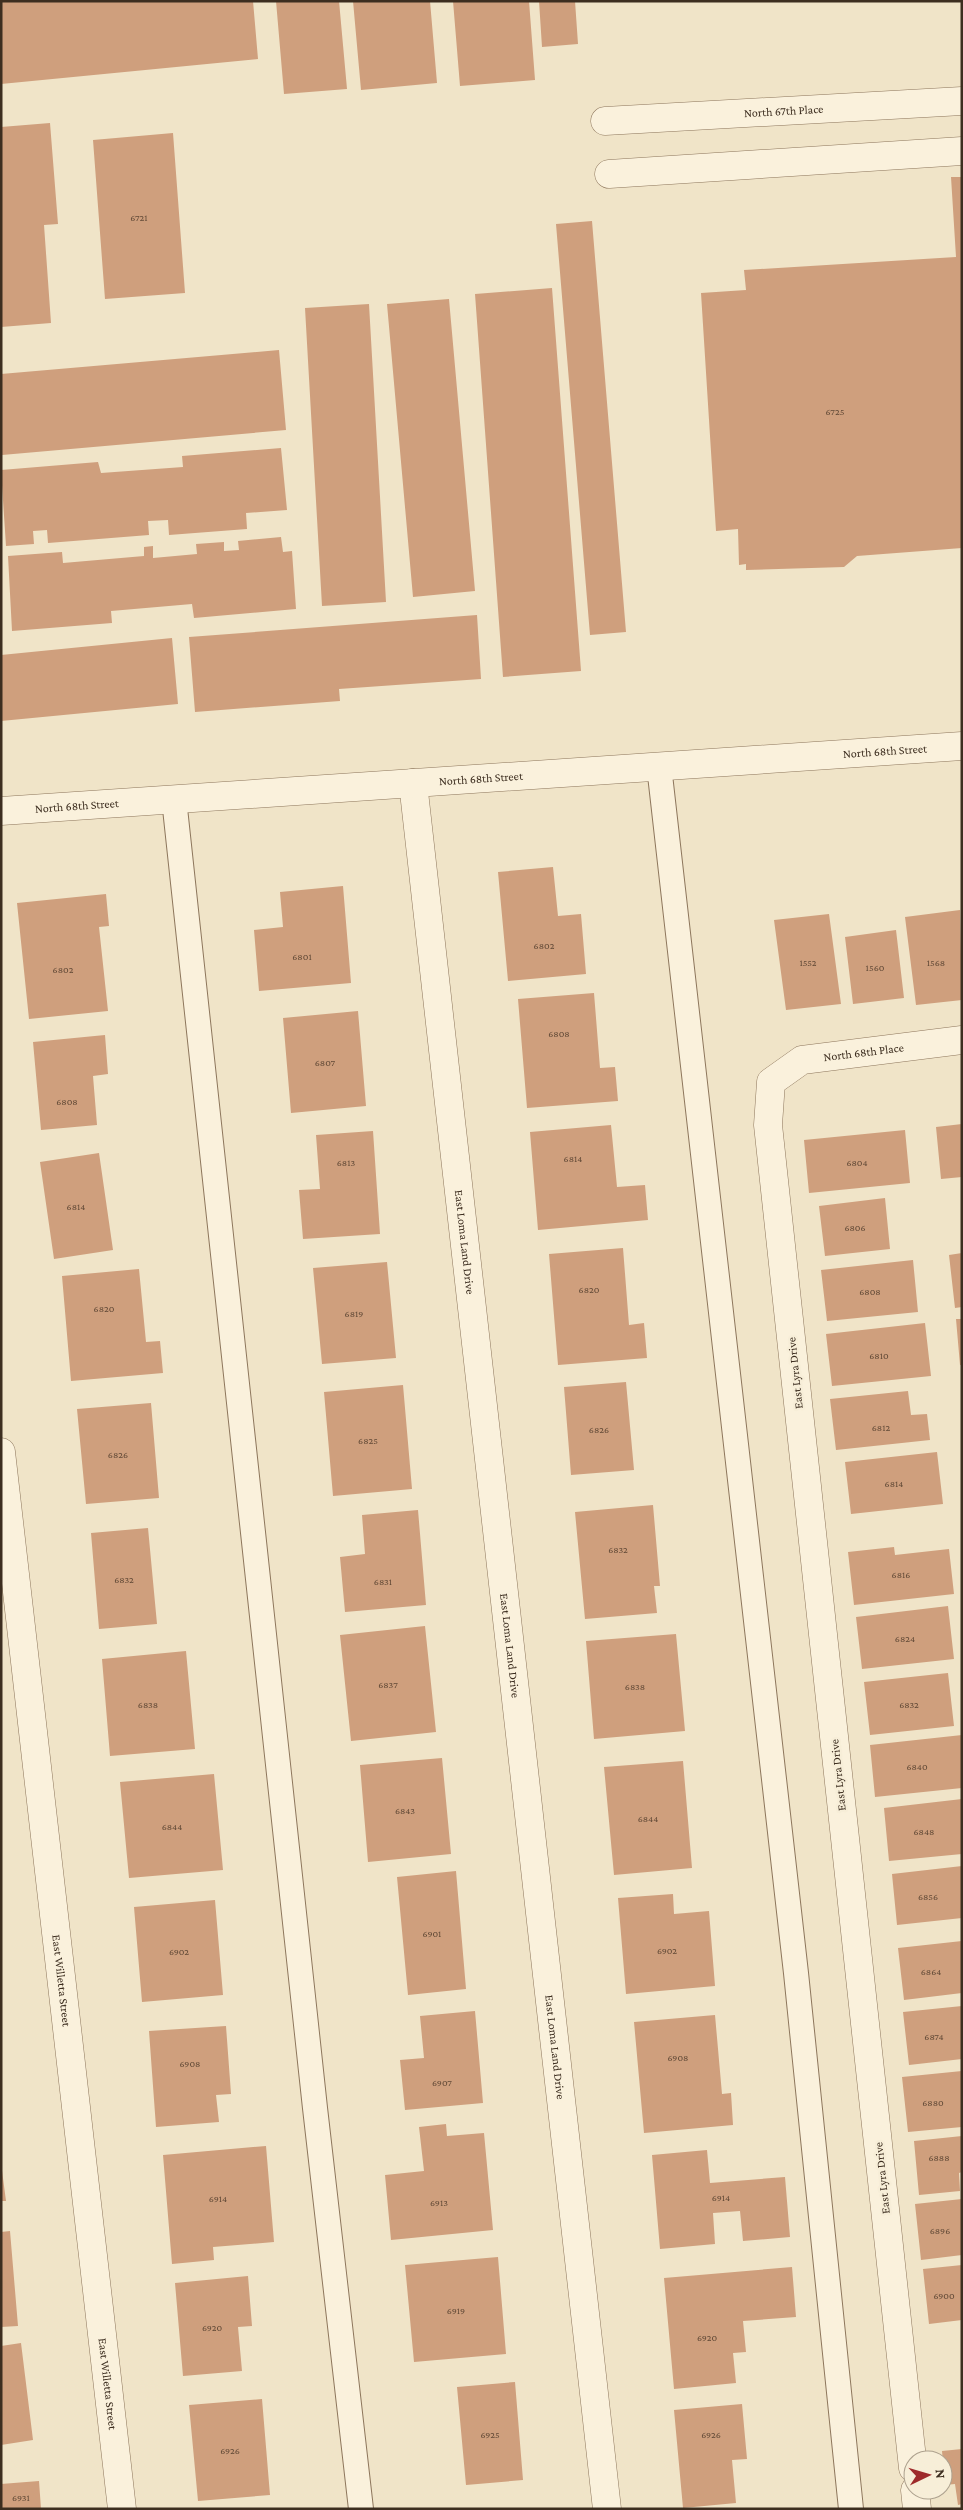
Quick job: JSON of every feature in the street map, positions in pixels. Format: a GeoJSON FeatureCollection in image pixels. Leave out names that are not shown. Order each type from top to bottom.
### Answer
{"type":"FeatureCollection","features":[{"type":"Feature","properties":{"kind":"street","name":"North 67th Place"},"geometry":{"type":"LineString","coordinates":[[604,121],[962,101]]}},
{"type":"Feature","properties":{"kind":"street"},"geometry":{"type":"LineString","coordinates":[[609,174],[962,151]]}},
{"type":"Feature","properties":{"kind":"street","name":"North 68th Street"},"geometry":{"type":"LineString","coordinates":[[1,811],[962,746]]}},
{"type":"Feature","properties":{"kind":"street","name":"East Loma Land Drive"},"geometry":{"type":"LineString","coordinates":[[413,782],[607,2509]]}},
{"type":"Feature","properties":{"kind":"street","name":"North 68th Place"},"geometry":{"type":"LineString","coordinates":[[771,1082],[802,1060],[962,1040]]}},
{"type":"Feature","properties":{"kind":"street","name":"East Lyra Drive"},"geometry":{"type":"LineString","coordinates":[[771,1082],[768,1125],[911,2450]]}},
{"type":"Feature","properties":{"kind":"street","name":"East Willetta Street"},"geometry":{"type":"LineString","coordinates":[[1,1452],[122,2509]]}},
{"type":"Feature","properties":{"kind":"lane"},"geometry":{"type":"LineString","coordinates":[[659,766],[796,1973],[851,2509]]}},
{"type":"Feature","properties":{"kind":"lane"},"geometry":{"type":"LineString","coordinates":[[174,799],[314,2098],[361,2509]]}},
{"type":"Feature","properties":{"kind":"building"},"geometry":{"type":"Polygon","coordinates":[[[253,1],[258,59],[1,84],[1,2],[253,1]]]}},
{"type":"Feature","properties":{"kind":"building"},"geometry":{"type":"Polygon","coordinates":[[[276,1],[339,1],[347,89],[284,94],[276,1]]]}},
{"type":"Feature","properties":{"kind":"building"},"geometry":{"type":"Polygon","coordinates":[[[353,1],[430,1],[437,83],[361,90],[353,1]]]}},
{"type":"Feature","properties":{"kind":"building"},"geometry":{"type":"Polygon","coordinates":[[[453,1],[529,1],[535,80],[460,86],[453,1]]]}},
{"type":"Feature","properties":{"kind":"building"},"geometry":{"type":"Polygon","coordinates":[[[539,1],[575,1],[578,44],[542,47],[539,1]]]}},
{"type":"Feature","properties":{"kind":"building"},"geometry":{"type":"Polygon","coordinates":[[[50,123],[58,224],[44,225],[51,323],[1,327],[1,127],[50,123]]]}},
{"type":"Feature","properties":{"kind":"building"},"geometry":{"type":"Polygon","coordinates":[[[173,133],[185,293],[105,299],[93,140],[173,133]]]}},
{"type":"Feature","properties":{"kind":"building"},"geometry":{"type":"Polygon","coordinates":[[[951,177],[962,177],[962,548],[857,556],[844,567],[746,570],[746,564],[739,565],[738,529],[716,531],[701,293],[746,290],[744,270],[956,257],[951,177]]]}},
{"type":"Feature","properties":{"kind":"building"},"geometry":{"type":"Polygon","coordinates":[[[592,221],[626,632],[590,635],[556,224],[592,221]]]}},
{"type":"Feature","properties":{"kind":"building"},"geometry":{"type":"Polygon","coordinates":[[[552,288],[581,671],[503,677],[475,294],[552,288]]]}},
{"type":"Feature","properties":{"kind":"building"},"geometry":{"type":"Polygon","coordinates":[[[449,299],[475,591],[413,597],[387,304],[449,299]]]}},
{"type":"Feature","properties":{"kind":"building"},"geometry":{"type":"Polygon","coordinates":[[[369,304],[386,602],[322,606],[305,308],[369,304]]]}},
{"type":"Feature","properties":{"kind":"building"},"geometry":{"type":"Polygon","coordinates":[[[279,350],[286,430],[2,455],[1,374],[279,350]]]}},
{"type":"Feature","properties":{"kind":"building"},"geometry":{"type":"Polygon","coordinates":[[[281,448],[287,510],[246,513],[247,529],[169,535],[168,520],[148,521],[149,535],[48,543],[47,530],[33,531],[34,544],[6,546],[1,470],[98,462],[101,473],[183,467],[182,456],[281,448]]]}},
{"type":"Feature","properties":{"kind":"building"},"geometry":{"type":"Polygon","coordinates":[[[281,537],[283,552],[292,551],[296,609],[194,618],[192,604],[111,611],[112,623],[12,631],[8,556],[62,552],[63,563],[144,556],[144,547],[153,546],[153,558],[197,554],[196,544],[224,542],[224,551],[239,550],[238,541],[281,537]]]}},
{"type":"Feature","properties":{"kind":"building"},"geometry":{"type":"Polygon","coordinates":[[[477,615],[481,679],[339,689],[340,701],[195,712],[189,637],[477,615]]]}},
{"type":"Feature","properties":{"kind":"building"},"geometry":{"type":"Polygon","coordinates":[[[172,638],[178,704],[1,721],[1,655],[172,638]]]}},
{"type":"Feature","properties":{"kind":"building"},"geometry":{"type":"Polygon","coordinates":[[[553,867],[558,916],[581,914],[586,974],[508,981],[498,872],[553,867]]]}},
{"type":"Feature","properties":{"kind":"building"},"geometry":{"type":"Polygon","coordinates":[[[343,886],[351,983],[259,991],[254,930],[283,927],[280,892],[343,886]]]}},
{"type":"Feature","properties":{"kind":"building"},"geometry":{"type":"Polygon","coordinates":[[[106,894],[109,926],[99,927],[108,1011],[29,1019],[17,903],[106,894]]]}},
{"type":"Feature","properties":{"kind":"building"},"geometry":{"type":"Polygon","coordinates":[[[960,910],[962,1000],[916,1005],[905,917],[960,910]]]}},
{"type":"Feature","properties":{"kind":"building"},"geometry":{"type":"Polygon","coordinates":[[[829,914],[841,1004],[786,1010],[774,920],[829,914]]]}},
{"type":"Feature","properties":{"kind":"building"},"geometry":{"type":"Polygon","coordinates":[[[896,930],[904,998],[853,1004],[845,937],[896,930]]]}},
{"type":"Feature","properties":{"kind":"building"},"geometry":{"type":"Polygon","coordinates":[[[594,993],[600,1068],[615,1067],[618,1101],[527,1108],[518,999],[594,993]]]}},
{"type":"Feature","properties":{"kind":"building"},"geometry":{"type":"Polygon","coordinates":[[[358,1011],[366,1106],[291,1113],[283,1018],[358,1011]]]}},
{"type":"Feature","properties":{"kind":"building"},"geometry":{"type":"Polygon","coordinates":[[[105,1035],[108,1074],[93,1076],[97,1125],[41,1130],[33,1042],[105,1035]]]}},
{"type":"Feature","properties":{"kind":"building"},"geometry":{"type":"Polygon","coordinates":[[[962,1124],[962,1177],[941,1179],[936,1127],[962,1124]]]}},
{"type":"Feature","properties":{"kind":"building"},"geometry":{"type":"Polygon","coordinates":[[[611,1125],[617,1187],[645,1185],[648,1220],[538,1230],[530,1132],[611,1125]]]}},
{"type":"Feature","properties":{"kind":"building"},"geometry":{"type":"Polygon","coordinates":[[[905,1130],[910,1183],[809,1193],[804,1140],[905,1130]]]}},
{"type":"Feature","properties":{"kind":"building"},"geometry":{"type":"Polygon","coordinates":[[[373,1131],[380,1234],[303,1239],[299,1190],[320,1189],[316,1135],[373,1131]]]}},
{"type":"Feature","properties":{"kind":"building"},"geometry":{"type":"Polygon","coordinates":[[[99,1153],[113,1250],[54,1259],[40,1162],[99,1153]]]}},
{"type":"Feature","properties":{"kind":"building"},"geometry":{"type":"Polygon","coordinates":[[[885,1198],[890,1249],[825,1256],[819,1206],[885,1198]]]}},
{"type":"Feature","properties":{"kind":"building"},"geometry":{"type":"Polygon","coordinates":[[[623,1248],[629,1325],[644,1323],[647,1358],[558,1365],[549,1254],[623,1248]]]}},
{"type":"Feature","properties":{"kind":"building"},"geometry":{"type":"Polygon","coordinates":[[[962,1253],[962,1307],[955,1308],[949,1255],[962,1253]]]}},
{"type":"Feature","properties":{"kind":"building"},"geometry":{"type":"Polygon","coordinates":[[[913,1260],[918,1312],[827,1321],[821,1270],[913,1260]]]}},
{"type":"Feature","properties":{"kind":"building"},"geometry":{"type":"Polygon","coordinates":[[[387,1262],[396,1358],[322,1364],[313,1268],[387,1262]]]}},
{"type":"Feature","properties":{"kind":"building"},"geometry":{"type":"Polygon","coordinates":[[[139,1269],[146,1342],[160,1341],[163,1373],[71,1381],[62,1276],[139,1269]]]}},
{"type":"Feature","properties":{"kind":"building"},"geometry":{"type":"Polygon","coordinates":[[[956,1319],[962,1319],[962,1365],[960,1365],[956,1319]]]}},
{"type":"Feature","properties":{"kind":"building"},"geometry":{"type":"Polygon","coordinates":[[[925,1323],[931,1376],[832,1386],[826,1334],[925,1323]]]}},
{"type":"Feature","properties":{"kind":"building"},"geometry":{"type":"Polygon","coordinates":[[[626,1382],[634,1470],[571,1475],[564,1387],[626,1382]]]}},
{"type":"Feature","properties":{"kind":"building"},"geometry":{"type":"Polygon","coordinates":[[[403,1385],[412,1489],[333,1496],[324,1392],[403,1385]]]}},
{"type":"Feature","properties":{"kind":"building"},"geometry":{"type":"Polygon","coordinates":[[[908,1391],[911,1415],[927,1414],[930,1440],[836,1450],[830,1399],[908,1391]]]}},
{"type":"Feature","properties":{"kind":"building"},"geometry":{"type":"Polygon","coordinates":[[[151,1403],[159,1498],[86,1504],[77,1409],[151,1403]]]}},
{"type":"Feature","properties":{"kind":"building"},"geometry":{"type":"Polygon","coordinates":[[[937,1452],[943,1504],[851,1514],[845,1462],[937,1452]]]}},
{"type":"Feature","properties":{"kind":"building"},"geometry":{"type":"Polygon","coordinates":[[[653,1505],[660,1586],[654,1586],[657,1613],[585,1619],[575,1512],[653,1505]]]}},
{"type":"Feature","properties":{"kind":"building"},"geometry":{"type":"Polygon","coordinates":[[[418,1510],[426,1605],[345,1612],[340,1557],[365,1554],[362,1515],[418,1510]]]}},
{"type":"Feature","properties":{"kind":"building"},"geometry":{"type":"Polygon","coordinates":[[[148,1528],[157,1624],[99,1629],[91,1533],[148,1528]]]}},
{"type":"Feature","properties":{"kind":"building"},"geometry":{"type":"Polygon","coordinates":[[[894,1547],[895,1555],[949,1549],[954,1594],[854,1605],[848,1552],[894,1547]]]}},
{"type":"Feature","properties":{"kind":"building"},"geometry":{"type":"Polygon","coordinates":[[[948,1606],[954,1659],[862,1669],[856,1617],[948,1606]]]}},
{"type":"Feature","properties":{"kind":"building"},"geometry":{"type":"Polygon","coordinates":[[[425,1626],[436,1732],[351,1741],[340,1635],[425,1626]]]}},
{"type":"Feature","properties":{"kind":"building"},"geometry":{"type":"Polygon","coordinates":[[[676,1634],[685,1731],[594,1739],[586,1641],[676,1634]]]}},
{"type":"Feature","properties":{"kind":"building"},"geometry":{"type":"Polygon","coordinates":[[[186,1651],[195,1749],[110,1756],[102,1659],[186,1651]]]}},
{"type":"Feature","properties":{"kind":"building"},"geometry":{"type":"Polygon","coordinates":[[[948,1673],[954,1726],[870,1735],[864,1682],[948,1673]]]}},
{"type":"Feature","properties":{"kind":"building"},"geometry":{"type":"Polygon","coordinates":[[[962,1735],[962,1788],[875,1797],[870,1745],[962,1735]]]}},
{"type":"Feature","properties":{"kind":"building"},"geometry":{"type":"Polygon","coordinates":[[[442,1758],[451,1854],[368,1862],[360,1765],[442,1758]]]}},
{"type":"Feature","properties":{"kind":"building"},"geometry":{"type":"Polygon","coordinates":[[[683,1761],[692,1868],[614,1875],[604,1767],[683,1761]]]}},
{"type":"Feature","properties":{"kind":"building"},"geometry":{"type":"Polygon","coordinates":[[[214,1774],[223,1870],[129,1878],[120,1782],[214,1774]]]}},
{"type":"Feature","properties":{"kind":"building"},"geometry":{"type":"Polygon","coordinates":[[[962,1799],[962,1854],[889,1861],[884,1808],[962,1799]]]}},
{"type":"Feature","properties":{"kind":"building"},"geometry":{"type":"Polygon","coordinates":[[[962,1866],[962,1918],[897,1925],[892,1874],[962,1866]]]}},
{"type":"Feature","properties":{"kind":"building"},"geometry":{"type":"Polygon","coordinates":[[[456,1871],[466,1989],[408,1995],[397,1877],[456,1871]]]}},
{"type":"Feature","properties":{"kind":"building"},"geometry":{"type":"Polygon","coordinates":[[[673,1894],[674,1914],[709,1911],[715,1986],[626,1994],[618,1898],[673,1894]]]}},
{"type":"Feature","properties":{"kind":"building"},"geometry":{"type":"Polygon","coordinates":[[[215,1900],[223,1995],[142,2002],[134,1907],[215,1900]]]}},
{"type":"Feature","properties":{"kind":"building"},"geometry":{"type":"Polygon","coordinates":[[[962,1941],[962,1993],[904,2000],[898,1948],[962,1941]]]}},
{"type":"Feature","properties":{"kind":"building"},"geometry":{"type":"Polygon","coordinates":[[[962,2006],[962,2059],[909,2065],[903,2012],[962,2006]]]}},
{"type":"Feature","properties":{"kind":"building"},"geometry":{"type":"Polygon","coordinates":[[[475,2011],[483,2103],[405,2110],[400,2060],[424,2058],[420,2016],[475,2011]]]}},
{"type":"Feature","properties":{"kind":"building"},"geometry":{"type":"Polygon","coordinates":[[[715,2015],[722,2094],[731,2093],[733,2125],[644,2133],[634,2022],[715,2015]]]}},
{"type":"Feature","properties":{"kind":"building"},"geometry":{"type":"Polygon","coordinates":[[[226,2026],[231,2094],[216,2095],[219,2122],[156,2127],[149,2031],[226,2026]]]}},
{"type":"Feature","properties":{"kind":"building"},"geometry":{"type":"Polygon","coordinates":[[[962,2071],[962,2127],[908,2132],[902,2077],[962,2071]]]}},
{"type":"Feature","properties":{"kind":"building"},"geometry":{"type":"Polygon","coordinates":[[[446,2124],[447,2136],[484,2133],[493,2230],[391,2240],[385,2175],[424,2171],[419,2127],[446,2124]]]}},
{"type":"Feature","properties":{"kind":"building"},"geometry":{"type":"Polygon","coordinates":[[[962,2136],[962,2172],[959,2173],[960,2191],[919,2195],[914,2141],[962,2136]]]}},
{"type":"Feature","properties":{"kind":"building"},"geometry":{"type":"Polygon","coordinates":[[[266,2146],[274,2242],[213,2247],[214,2260],[172,2264],[163,2155],[266,2146]]]}},
{"type":"Feature","properties":{"kind":"building"},"geometry":{"type":"Polygon","coordinates":[[[707,2150],[710,2183],[785,2177],[790,2237],[743,2241],[740,2211],[713,2213],[715,2244],[660,2249],[652,2155],[707,2150]]]}},
{"type":"Feature","properties":{"kind":"building"},"geometry":{"type":"Polygon","coordinates":[[[1,2163],[6,2201],[1,2201],[1,2163]]]}},
{"type":"Feature","properties":{"kind":"building"},"geometry":{"type":"Polygon","coordinates":[[[962,2199],[962,2255],[921,2260],[915,2204],[962,2199]]]}},
{"type":"Feature","properties":{"kind":"building"},"geometry":{"type":"Polygon","coordinates":[[[10,2231],[18,2326],[1,2327],[1,2232],[10,2231]]]}},
{"type":"Feature","properties":{"kind":"building"},"geometry":{"type":"Polygon","coordinates":[[[498,2257],[506,2354],[414,2362],[405,2265],[498,2257]]]}},
{"type":"Feature","properties":{"kind":"building"},"geometry":{"type":"Polygon","coordinates":[[[962,2265],[962,2320],[929,2324],[923,2269],[962,2265]]]}},
{"type":"Feature","properties":{"kind":"building"},"geometry":{"type":"Polygon","coordinates":[[[792,2267],[796,2317],[743,2321],[746,2352],[733,2353],[736,2383],[674,2389],[664,2278],[792,2267]]]}},
{"type":"Feature","properties":{"kind":"building"},"geometry":{"type":"Polygon","coordinates":[[[248,2276],[252,2326],[238,2327],[242,2371],[183,2376],[175,2283],[248,2276]]]}},
{"type":"Feature","properties":{"kind":"building"},"geometry":{"type":"Polygon","coordinates":[[[21,2343],[33,2440],[1,2445],[1,2346],[21,2343]]]}},
{"type":"Feature","properties":{"kind":"building"},"geometry":{"type":"Polygon","coordinates":[[[515,2382],[523,2480],[466,2485],[457,2387],[515,2382]]]}},
{"type":"Feature","properties":{"kind":"building"},"geometry":{"type":"Polygon","coordinates":[[[262,2399],[270,2495],[198,2501],[189,2405],[262,2399]]]}},
{"type":"Feature","properties":{"kind":"building"},"geometry":{"type":"Polygon","coordinates":[[[742,2404],[747,2459],[732,2460],[736,2503],[683,2508],[674,2410],[742,2404]]]}},
{"type":"Feature","properties":{"kind":"building"},"geometry":{"type":"Polygon","coordinates":[[[962,2449],[962,2504],[958,2505],[955,2484],[953,2484],[952,2450],[962,2449]]]}},
{"type":"Feature","properties":{"kind":"building"},"geometry":{"type":"Polygon","coordinates":[[[39,2481],[41,2509],[1,2509],[1,2484],[39,2481]]]}}]}
